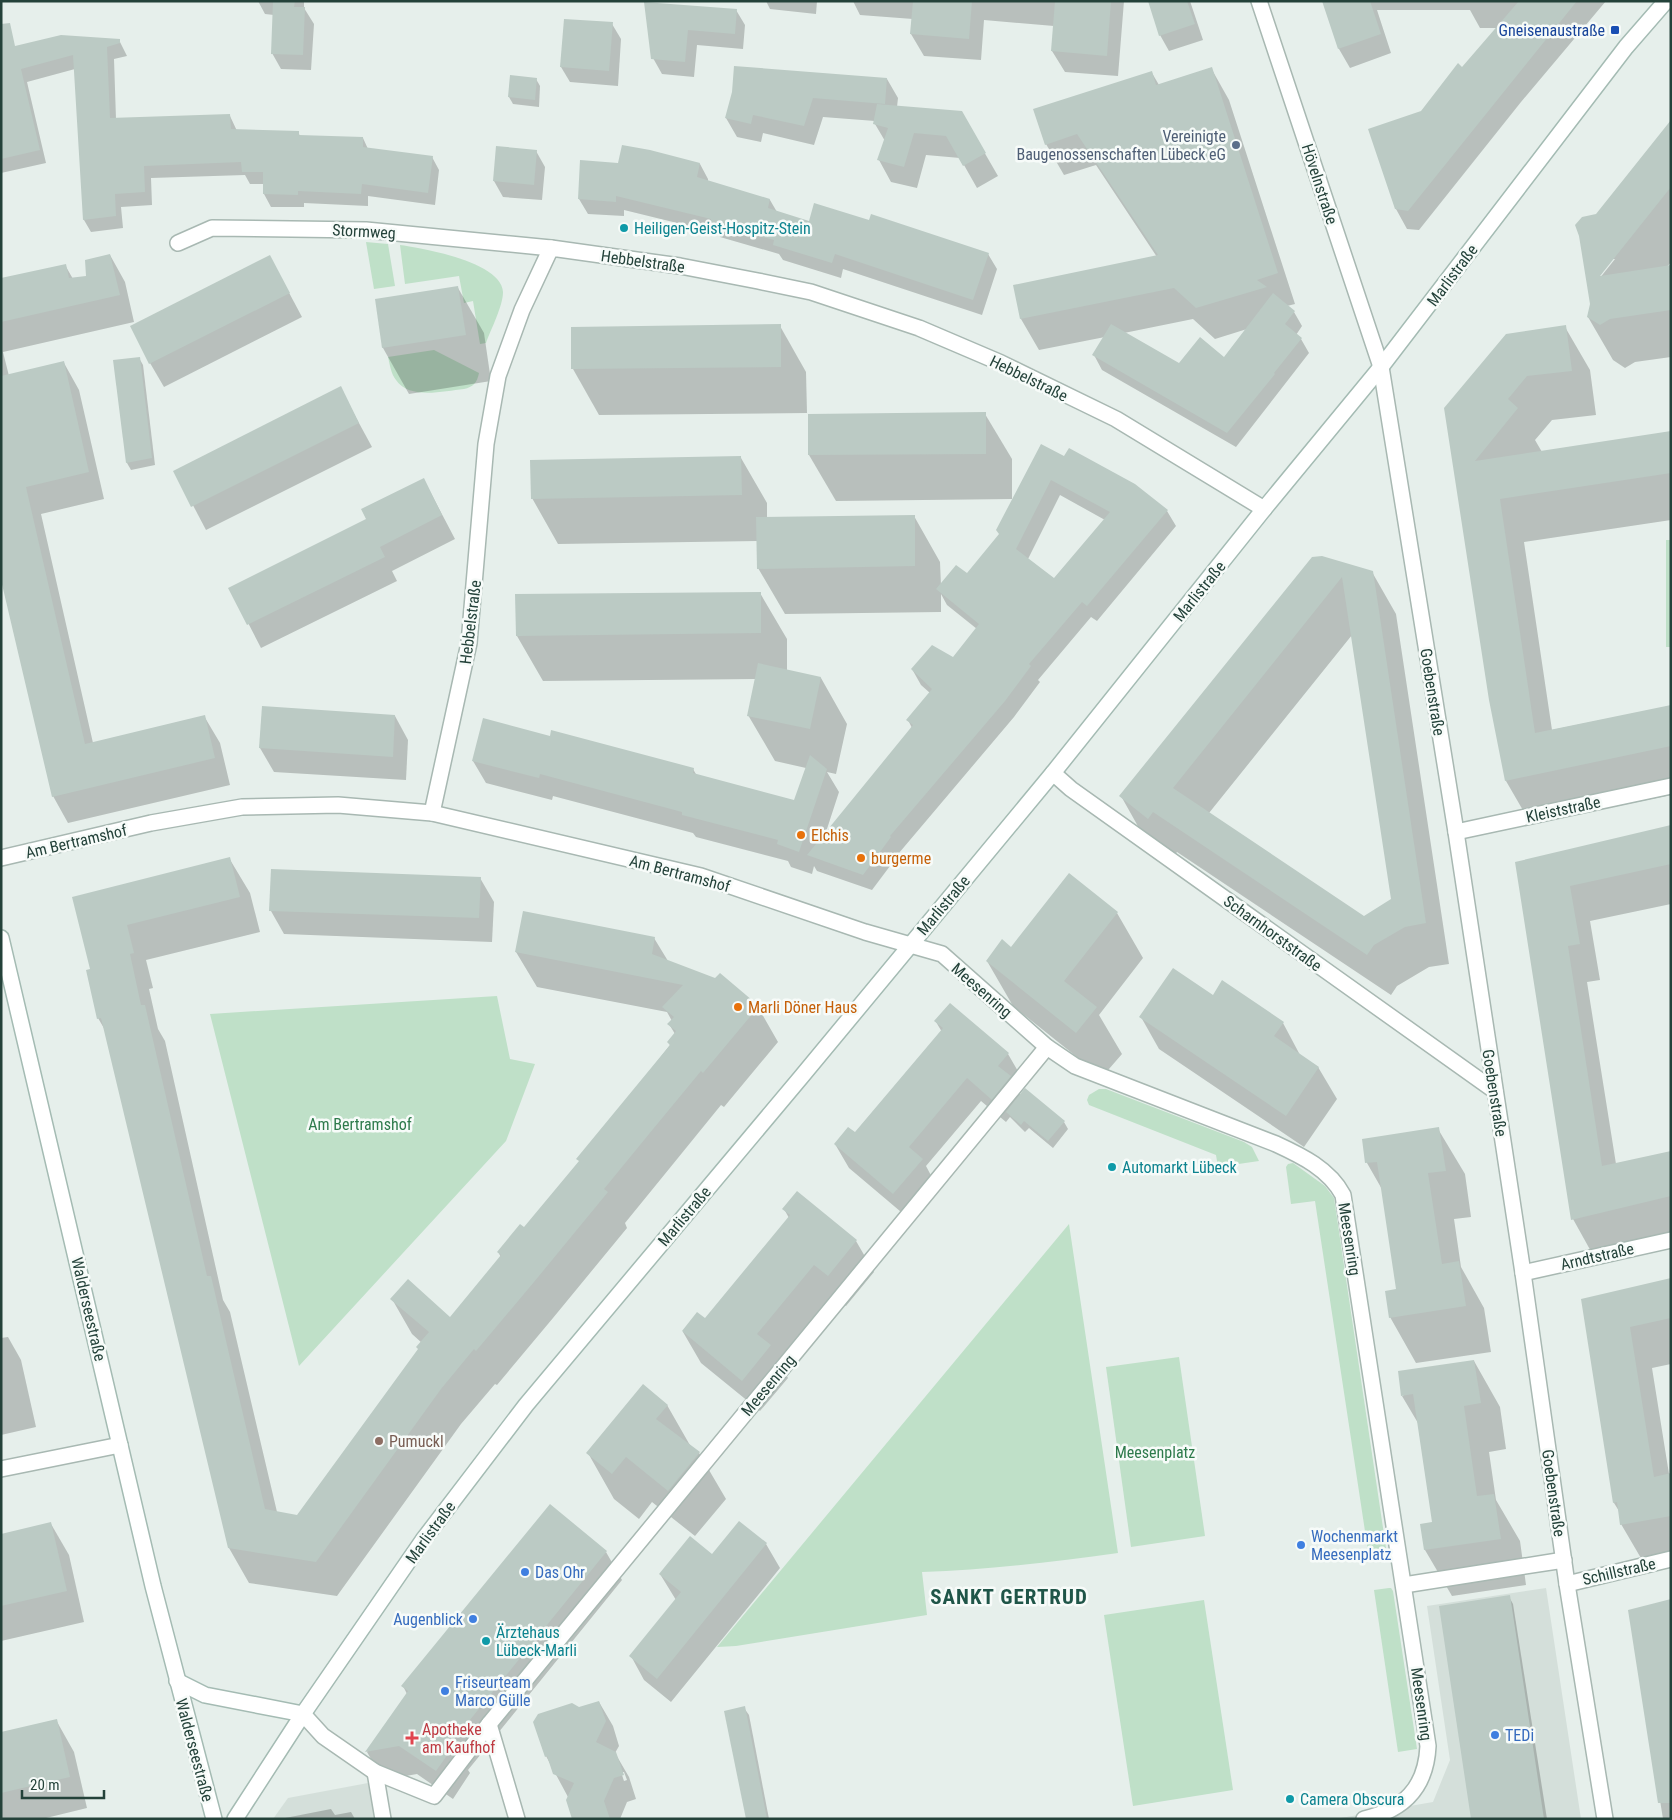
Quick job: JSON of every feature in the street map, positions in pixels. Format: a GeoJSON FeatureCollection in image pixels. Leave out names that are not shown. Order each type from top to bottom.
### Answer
{"type":"FeatureCollection","features":[{"type":"Feature","properties":{"kind":"street","name":"Hövelnstraße"},"geometry":{"type":"LineString","coordinates":[[1259,1],[1381,367]]}},
{"type":"Feature","properties":{"kind":"street","name":"Marlistraße"},"geometry":{"type":"LineString","coordinates":[[235,1819],[303,1714],[423,1540],[526,1405],[1053,773],[1264,509],[1381,367],[1620,55],[1666,1]]}},
{"type":"Feature","properties":{"kind":"street","name":"Stormweg"},"geometry":{"type":"LineString","coordinates":[[178,243],[212,228],[366,230],[551,248]]}},
{"type":"Feature","properties":{"kind":"street","name":"Hebbelstraße"},"geometry":{"type":"LineString","coordinates":[[432,813],[470,643],[486,444],[498,376],[522,310],[551,248],[680,266],[811,292],[919,328],[1001,363],[1116,419],[1264,509]]}},
{"type":"Feature","properties":{"kind":"street","name":"Goebenstraße"},"geometry":{"type":"LineString","coordinates":[[1381,367],[1456,832],[1523,1273],[1567,1584],[1605,1819]]}},
{"type":"Feature","properties":{"kind":"street","name":"Scharnhorststraße"},"geometry":{"type":"LineString","coordinates":[[1053,773],[1079,795],[1494,1091]]}},
{"type":"Feature","properties":{"kind":"street","name":"Kleiststraße"},"geometry":{"type":"LineString","coordinates":[[1456,832],[1671,786]]}},
{"type":"Feature","properties":{"kind":"street","name":"Am Bertramshof"},"geometry":{"type":"LineString","coordinates":[[1,858],[151,823],[242,806],[338,805],[432,813],[701,876],[865,932],[910,945]]}},
{"type":"Feature","properties":{"kind":"street","name":"Walderseestraße"},"geometry":{"type":"LineString","coordinates":[[1,938],[177,1681],[214,1819]]}},
{"type":"Feature","properties":{"kind":"street","name":"Meesenring"},"geometry":{"type":"LineString","coordinates":[[910,945],[942,954],[1048,1046],[1075,1066],[1297,1154],[1325,1172],[1338,1186],[1343,1195],[1427,1736],[1427,1758],[1418,1784],[1403,1803],[1383,1814],[1364,1819]]}},
{"type":"Feature","properties":{"kind":"street","name":"Meesenring"},"geometry":{"type":"LineString","coordinates":[[303,1714],[322,1736],[375,1772],[434,1796],[489,1724],[1048,1046]]}},
{"type":"Feature","properties":{"kind":"street","name":"Arndtstraße"},"geometry":{"type":"LineString","coordinates":[[1523,1273],[1671,1240]]}},
{"type":"Feature","properties":{"kind":"street"},"geometry":{"type":"LineString","coordinates":[[1,1469],[120,1445]]}},
{"type":"Feature","properties":{"kind":"street","name":"Schillstraße"},"geometry":{"type":"LineString","coordinates":[[1567,1584],[1671,1559]]}},
{"type":"Feature","properties":{"kind":"street"},"geometry":{"type":"LineString","coordinates":[[1404,1585],[1564,1560]]}},
{"type":"Feature","properties":{"kind":"street","name":"Walderseestraße"},"geometry":{"type":"LineString","coordinates":[[177,1681],[205,1696],[303,1714]]}},
{"type":"Feature","properties":{"kind":"street"},"geometry":{"type":"LineString","coordinates":[[489,1724],[516,1819]]}},
{"type":"Feature","properties":{"kind":"street"},"geometry":{"type":"LineString","coordinates":[[375,1772],[383,1819]]}},
{"type":"Feature","properties":{"kind":"shaded area"},"geometry":{"type":"Polygon","coordinates":[[[1546,1588],[1581,1819],[1335,1819],[1433,1802],[1450,1760],[1427,1606],[1546,1588]]]}},
{"type":"Feature","properties":{"kind":"shaded area"},"geometry":{"type":"Polygon","coordinates":[[[368,1783],[375,1819],[273,1819],[288,1798],[368,1783]]]}},
{"type":"Feature","properties":{"kind":"green space"},"geometry":{"type":"Polygon","coordinates":[[[366,242],[388,244],[395,286],[374,289],[366,242]]]}},
{"type":"Feature","properties":{"kind":"green space"},"geometry":{"type":"Polygon","coordinates":[[[400,245],[459,258],[490,272],[499,281],[503,292],[502,298],[499,311],[486,343],[480,344],[473,301],[464,303],[459,276],[405,284],[400,245]]]}},
{"type":"Feature","properties":{"kind":"green space"},"geometry":{"type":"Polygon","coordinates":[[[434,350],[479,373],[474,384],[464,389],[427,393],[410,390],[396,380],[388,357],[434,350]]]}},
{"type":"Feature","properties":{"kind":"green space"},"geometry":{"type":"Polygon","coordinates":[[[1666,540],[1671,540],[1671,647],[1666,647],[1666,540]]]}},
{"type":"Feature","properties":{"kind":"green space","name":"Am Bertramshof"},"geometry":{"type":"Polygon","coordinates":[[[497,996],[510,1059],[535,1064],[506,1141],[299,1366],[210,1014],[497,996]]]}},
{"type":"Feature","properties":{"kind":"green space"},"geometry":{"type":"Polygon","coordinates":[[[1099,1089],[1106,1089],[1244,1142],[1252,1147],[1259,1161],[1218,1167],[1216,1155],[1089,1105],[1087,1100],[1089,1095],[1099,1089]]]}},
{"type":"Feature","properties":{"kind":"green space"},"geometry":{"type":"Polygon","coordinates":[[[1293,1163],[1325,1186],[1334,1198],[1386,1548],[1368,1551],[1315,1201],[1291,1204],[1286,1167],[1288,1164],[1293,1163]]]}},
{"type":"Feature","properties":{"kind":"green space"},"geometry":{"type":"Polygon","coordinates":[[[1069,1224],[1118,1553],[1020,1565],[922,1572],[927,1615],[736,1646],[717,1647],[1069,1224]]]}},
{"type":"Feature","properties":{"kind":"green space","name":"Meesenplatz"},"geometry":{"type":"Polygon","coordinates":[[[1179,1357],[1205,1536],[1131,1547],[1106,1367],[1179,1357]]]}},
{"type":"Feature","properties":{"kind":"green space"},"geometry":{"type":"Polygon","coordinates":[[[1391,1588],[1417,1749],[1398,1752],[1374,1590],[1391,1588]]]}},
{"type":"Feature","properties":{"kind":"green space"},"geometry":{"type":"Polygon","coordinates":[[[1204,1600],[1233,1790],[1133,1806],[1104,1615],[1204,1600]]]}},
{"type":"Feature","properties":{"kind":"building"},"geometry":{"type":"Polygon","coordinates":[[[273,1],[295,1],[294,7],[305,7],[303,55],[271,54],[273,1]]]}},
{"type":"Feature","properties":{"kind":"building"},"geometry":{"type":"Polygon","coordinates":[[[913,1],[972,1],[969,39],[910,34],[913,1]]]}},
{"type":"Feature","properties":{"kind":"building"},"geometry":{"type":"Polygon","coordinates":[[[1055,1],[1111,1],[1107,56],[1051,51],[1055,1]]]}},
{"type":"Feature","properties":{"kind":"building"},"geometry":{"type":"Polygon","coordinates":[[[1148,1],[1187,1],[1195,24],[1159,36],[1148,1]]]}},
{"type":"Feature","properties":{"kind":"building"},"geometry":{"type":"Polygon","coordinates":[[[1322,1],[1370,1],[1381,34],[1338,49],[1322,1]]]}},
{"type":"Feature","properties":{"kind":"building"},"geometry":{"type":"Polygon","coordinates":[[[1519,1],[1577,1],[1408,211],[1395,209],[1368,129],[1421,111],[1458,63],[1462,67],[1519,1]]]}},
{"type":"Feature","properties":{"kind":"building"},"geometry":{"type":"Polygon","coordinates":[[[644,2],[737,9],[735,34],[688,30],[685,62],[651,59],[644,2]]]}},
{"type":"Feature","properties":{"kind":"building"},"geometry":{"type":"Polygon","coordinates":[[[564,19],[613,22],[609,71],[560,67],[564,19]]]}},
{"type":"Feature","properties":{"kind":"building"},"geometry":{"type":"Polygon","coordinates":[[[10,23],[15,46],[61,35],[120,39],[120,43],[107,47],[110,118],[230,114],[231,129],[299,131],[299,135],[363,137],[363,147],[433,156],[428,193],[362,184],[361,194],[298,191],[298,195],[263,194],[263,172],[242,172],[241,162],[144,166],[145,192],[115,194],[116,216],[83,220],[73,55],[21,69],[40,150],[1,159],[1,24],[10,23]]]}},
{"type":"Feature","properties":{"kind":"building"},"geometry":{"type":"Polygon","coordinates":[[[734,66],[887,78],[885,104],[813,98],[804,126],[753,115],[751,124],[725,118],[732,92],[734,66]]]}},
{"type":"Feature","properties":{"kind":"building"},"geometry":{"type":"Polygon","coordinates":[[[1212,67],[1278,273],[1257,280],[1267,287],[1196,308],[1174,288],[1020,319],[1013,285],[1158,255],[1077,134],[1045,145],[1033,109],[1152,71],[1156,85],[1212,67]]]}},
{"type":"Feature","properties":{"kind":"building"},"geometry":{"type":"Polygon","coordinates":[[[510,75],[537,78],[535,100],[508,97],[510,75]]]}},
{"type":"Feature","properties":{"kind":"building"},"geometry":{"type":"Polygon","coordinates":[[[877,104],[962,111],[986,153],[963,166],[946,136],[914,133],[904,167],[877,160],[888,128],[873,124],[877,104]]]}},
{"type":"Feature","properties":{"kind":"building"},"geometry":{"type":"Polygon","coordinates":[[[1671,120],[1671,187],[1600,276],[1671,265],[1671,310],[1610,319],[1600,325],[1587,317],[1590,304],[1579,236],[1575,225],[1582,217],[1596,214],[1671,120]]]}},
{"type":"Feature","properties":{"kind":"building"},"geometry":{"type":"Polygon","coordinates":[[[622,145],[700,163],[697,177],[770,199],[768,208],[809,221],[814,203],[869,220],[871,214],[989,253],[973,300],[835,254],[832,263],[773,245],[774,240],[710,222],[711,219],[616,196],[616,202],[578,199],[580,160],[618,163],[622,145]]]}},
{"type":"Feature","properties":{"kind":"building"},"geometry":{"type":"Polygon","coordinates":[[[496,146],[537,150],[534,185],[493,181],[496,146]]]}},
{"type":"Feature","properties":{"kind":"building"},"geometry":{"type":"Polygon","coordinates":[[[110,254],[120,295],[1,322],[1,278],[66,264],[69,278],[86,276],[85,260],[110,254]]]}},
{"type":"Feature","properties":{"kind":"building"},"geometry":{"type":"Polygon","coordinates":[[[270,255],[290,293],[149,364],[130,326],[270,255]]]}},
{"type":"Feature","properties":{"kind":"building"},"geometry":{"type":"Polygon","coordinates":[[[458,286],[466,335],[382,348],[375,299],[458,286]]]}},
{"type":"Feature","properties":{"kind":"building"},"geometry":{"type":"Polygon","coordinates":[[[1273,293],[1295,311],[1285,324],[1302,338],[1227,433],[1092,355],[1111,324],[1179,363],[1200,337],[1224,357],[1273,293]]]}},
{"type":"Feature","properties":{"kind":"building"},"geometry":{"type":"Polygon","coordinates":[[[781,324],[781,367],[571,369],[571,327],[781,324]]]}},
{"type":"Feature","properties":{"kind":"building"},"geometry":{"type":"Polygon","coordinates":[[[1566,325],[1572,371],[1527,376],[1508,399],[1518,408],[1475,461],[1671,431],[1671,473],[1500,499],[1535,733],[1671,705],[1671,746],[1505,781],[1489,700],[1444,408],[1506,334],[1566,325]]]}},
{"type":"Feature","properties":{"kind":"building"},"geometry":{"type":"Polygon","coordinates":[[[140,357],[152,458],[126,463],[113,360],[140,357]]]}},
{"type":"Feature","properties":{"kind":"building"},"geometry":{"type":"Polygon","coordinates":[[[64,361],[89,472],[26,487],[85,744],[205,715],[215,758],[52,797],[1,580],[1,376],[64,361]]]}},
{"type":"Feature","properties":{"kind":"building"},"geometry":{"type":"Polygon","coordinates":[[[341,386],[359,423],[191,507],[173,471],[341,386]]]}},
{"type":"Feature","properties":{"kind":"building"},"geometry":{"type":"Polygon","coordinates":[[[986,412],[986,454],[808,455],[808,414],[986,412]]]}},
{"type":"Feature","properties":{"kind":"building"},"geometry":{"type":"Polygon","coordinates":[[[1041,444],[1064,456],[1069,448],[1135,484],[1168,510],[1087,606],[1082,602],[1029,664],[1031,666],[1005,701],[890,836],[863,875],[807,855],[913,725],[906,720],[932,689],[911,669],[932,645],[953,657],[979,624],[936,589],[956,565],[967,573],[999,534],[996,530],[1041,444]],[[1051,480],[1016,549],[1054,578],[1110,512],[1051,480]]]}},
{"type":"Feature","properties":{"kind":"building"},"geometry":{"type":"Polygon","coordinates":[[[741,456],[742,495],[531,499],[530,460],[741,456]]]}},
{"type":"Feature","properties":{"kind":"building"},"geometry":{"type":"Polygon","coordinates":[[[424,478],[442,515],[380,547],[385,557],[247,625],[228,588],[366,519],[361,509],[424,478]]]}},
{"type":"Feature","properties":{"kind":"building"},"geometry":{"type":"Polygon","coordinates":[[[915,515],[915,566],[757,569],[756,517],[915,515]]]}},
{"type":"Feature","properties":{"kind":"building"},"geometry":{"type":"Polygon","coordinates":[[[1322,556],[1373,571],[1426,923],[1405,927],[1374,945],[1367,955],[1153,812],[1148,819],[1119,796],[1312,557],[1322,556]],[[1342,577],[1173,788],[1364,916],[1391,899],[1342,577]]]}},
{"type":"Feature","properties":{"kind":"building"},"geometry":{"type":"Polygon","coordinates":[[[761,592],[761,633],[516,636],[515,594],[761,592]]]}},
{"type":"Feature","properties":{"kind":"building"},"geometry":{"type":"Polygon","coordinates":[[[758,663],[821,677],[810,729],[747,716],[758,663]]]}},
{"type":"Feature","properties":{"kind":"building"},"geometry":{"type":"Polygon","coordinates":[[[262,706],[395,715],[393,757],[259,748],[262,706]]]}},
{"type":"Feature","properties":{"kind":"building"},"geometry":{"type":"Polygon","coordinates":[[[483,718],[550,736],[551,730],[694,768],[693,773],[794,800],[810,755],[827,769],[799,852],[777,844],[778,840],[682,815],[682,812],[540,774],[539,778],[472,761],[483,718]]]}},
{"type":"Feature","properties":{"kind":"building"},"geometry":{"type":"Polygon","coordinates":[[[1671,825],[1671,864],[1570,886],[1580,944],[1568,946],[1602,1166],[1671,1151],[1671,1196],[1571,1220],[1515,862],[1671,825]]]}},
{"type":"Feature","properties":{"kind":"building"},"geometry":{"type":"Polygon","coordinates":[[[230,857],[240,897],[127,925],[134,953],[130,954],[141,1005],[145,1005],[207,1276],[211,1276],[265,1509],[297,1515],[418,1349],[416,1347],[429,1332],[390,1299],[408,1279],[450,1317],[501,1255],[497,1252],[520,1224],[524,1227],[579,1161],[576,1159],[670,1045],[667,1042],[676,1031],[667,1024],[674,1017],[662,1007],[683,985],[515,952],[523,911],[655,937],[652,954],[715,978],[720,973],[759,1006],[703,1073],[701,1071],[604,1189],[608,1192],[534,1282],[441,1389],[316,1562],[228,1548],[101,1018],[97,1019],[86,970],[90,969],[72,897],[230,857]]]}},
{"type":"Feature","properties":{"kind":"building"},"geometry":{"type":"Polygon","coordinates":[[[271,869],[481,877],[479,918],[269,911],[271,869]]]}},
{"type":"Feature","properties":{"kind":"building"},"geometry":{"type":"Polygon","coordinates":[[[1069,873],[1118,912],[1064,981],[1097,1007],[1076,1033],[986,961],[1002,939],[1011,947],[1069,873]]]}},
{"type":"Feature","properties":{"kind":"building"},"geometry":{"type":"Polygon","coordinates":[[[1173,968],[1213,995],[1222,980],[1284,1022],[1274,1036],[1319,1067],[1286,1116],[1139,1017],[1173,968]]]}},
{"type":"Feature","properties":{"kind":"building"},"geometry":{"type":"Polygon","coordinates":[[[950,1003],[1009,1053],[998,1066],[1011,1076],[992,1100],[967,1078],[909,1147],[923,1159],[893,1194],[834,1144],[848,1127],[855,1132],[943,1028],[934,1021],[950,1003]]]}},
{"type":"Feature","properties":{"kind":"building"},"geometry":{"type":"Polygon","coordinates":[[[1025,1088],[1065,1121],[1048,1141],[1024,1121],[1021,1125],[1006,1112],[1025,1088]]]}},
{"type":"Feature","properties":{"kind":"building"},"geometry":{"type":"Polygon","coordinates":[[[1439,1127],[1446,1171],[1428,1173],[1442,1264],[1459,1261],[1466,1306],[1389,1318],[1385,1291],[1396,1289],[1377,1162],[1365,1163],[1362,1139],[1439,1127]]]}},
{"type":"Feature","properties":{"kind":"building"},"geometry":{"type":"Polygon","coordinates":[[[797,1191],[857,1240],[828,1276],[814,1265],[757,1334],[771,1345],[742,1381],[682,1331],[697,1312],[705,1318],[790,1215],[782,1209],[797,1191]]]}},
{"type":"Feature","properties":{"kind":"building"},"geometry":{"type":"Polygon","coordinates":[[[1671,1278],[1671,1318],[1630,1327],[1654,1477],[1671,1473],[1671,1516],[1620,1525],[1617,1502],[1613,1503],[1581,1299],[1671,1278]]]}},
{"type":"Feature","properties":{"kind":"building"},"geometry":{"type":"Polygon","coordinates":[[[1474,1360],[1481,1403],[1464,1406],[1477,1496],[1494,1494],[1501,1539],[1424,1550],[1420,1524],[1432,1522],[1413,1394],[1401,1396],[1398,1371],[1474,1360]]]}},
{"type":"Feature","properties":{"kind":"building"},"geometry":{"type":"Polygon","coordinates":[[[643,1384],[668,1405],[656,1419],[700,1452],[668,1491],[626,1457],[612,1474],[586,1453],[643,1384]]]}},
{"type":"Feature","properties":{"kind":"building","name":"Ärztehaus Lübeck-Marli"},"geometry":{"type":"Polygon","coordinates":[[[550,1504],[607,1551],[452,1742],[455,1744],[436,1771],[399,1746],[365,1752],[408,1691],[401,1686],[550,1504]]]}},
{"type":"Feature","properties":{"kind":"building"},"geometry":{"type":"Polygon","coordinates":[[[739,1521],[767,1543],[657,1679],[629,1656],[681,1592],[659,1574],[690,1536],[712,1554],[739,1521]]]}},
{"type":"Feature","properties":{"kind":"building"},"geometry":{"type":"Polygon","coordinates":[[[51,1522],[67,1591],[1,1606],[1,1534],[51,1522]]]}},
{"type":"Feature","properties":{"kind":"building"},"geometry":{"type":"Polygon","coordinates":[[[1510,1595],[1544,1819],[1471,1819],[1439,1606],[1510,1595]]]}},
{"type":"Feature","properties":{"kind":"building"},"geometry":{"type":"Polygon","coordinates":[[[1671,1599],[1671,1803],[1658,1803],[1628,1610],[1671,1599]]]}},
{"type":"Feature","properties":{"kind":"building"},"geometry":{"type":"Polygon","coordinates":[[[599,1701],[606,1721],[596,1742],[616,1752],[624,1775],[614,1778],[604,1801],[610,1819],[572,1819],[566,1800],[574,1783],[553,1774],[533,1722],[538,1714],[572,1703],[579,1707],[599,1701]]]}},
{"type":"Feature","properties":{"kind":"building"},"geometry":{"type":"Polygon","coordinates":[[[745,1706],[767,1819],[746,1819],[724,1711],[745,1706]]]}},
{"type":"Feature","properties":{"kind":"building"},"geometry":{"type":"Polygon","coordinates":[[[57,1719],[70,1777],[1,1793],[1,1732],[57,1719]]]}},
{"type":"Feature","properties":{"kind":"place","name":"Gneisenaustraße"},"geometry":{"type":"Point","coordinates":[1615,30]}},
{"type":"Feature","properties":{"kind":"place","name":"Vereinigte Baugenossenschaften Lübeck eG"},"geometry":{"type":"Point","coordinates":[1236,145]}},
{"type":"Feature","properties":{"kind":"place","name":"Heiligen-Geist-Hospitz-Stein"},"geometry":{"type":"Point","coordinates":[624,228]}},
{"type":"Feature","properties":{"kind":"place","name":"Elchis"},"geometry":{"type":"Point","coordinates":[801,835]}},
{"type":"Feature","properties":{"kind":"place","name":"burgerme"},"geometry":{"type":"Point","coordinates":[861,858]}},
{"type":"Feature","properties":{"kind":"place","name":"Marli Döner Haus"},"geometry":{"type":"Point","coordinates":[738,1007]}},
{"type":"Feature","properties":{"kind":"place","name":"Automarkt Lübeck"},"geometry":{"type":"Point","coordinates":[1112,1167]}},
{"type":"Feature","properties":{"kind":"place","name":"Pumuckl"},"geometry":{"type":"Point","coordinates":[379,1441]}},
{"type":"Feature","properties":{"kind":"place","name":"Wochenmarkt Meesenplatz"},"geometry":{"type":"Point","coordinates":[1301,1545]}},
{"type":"Feature","properties":{"kind":"place","name":"Das Ohr"},"geometry":{"type":"Point","coordinates":[525,1572]}},
{"type":"Feature","properties":{"kind":"place","name":"Augenblick"},"geometry":{"type":"Point","coordinates":[473,1619]}},
{"type":"Feature","properties":{"kind":"place","name":"Ärztehaus Lübeck-Marli"},"geometry":{"type":"Point","coordinates":[486,1641]}},
{"type":"Feature","properties":{"kind":"place","name":"Friseurteam Marco Gülle"},"geometry":{"type":"Point","coordinates":[445,1691]}},
{"type":"Feature","properties":{"kind":"place","name":"TEDi"},"geometry":{"type":"Point","coordinates":[1495,1735]}},
{"type":"Feature","properties":{"kind":"place","name":"Apotheke am Kaufhof"},"geometry":{"type":"Point","coordinates":[412,1738]}},
{"type":"Feature","properties":{"kind":"place","name":"Camera Obscura"},"geometry":{"type":"Point","coordinates":[1290,1799]}},
{"type":"Feature","properties":{"kind":"district","name":"SANKT GERTRUD"},"geometry":{"type":"Point","coordinates":[1009,1597]}}]}
